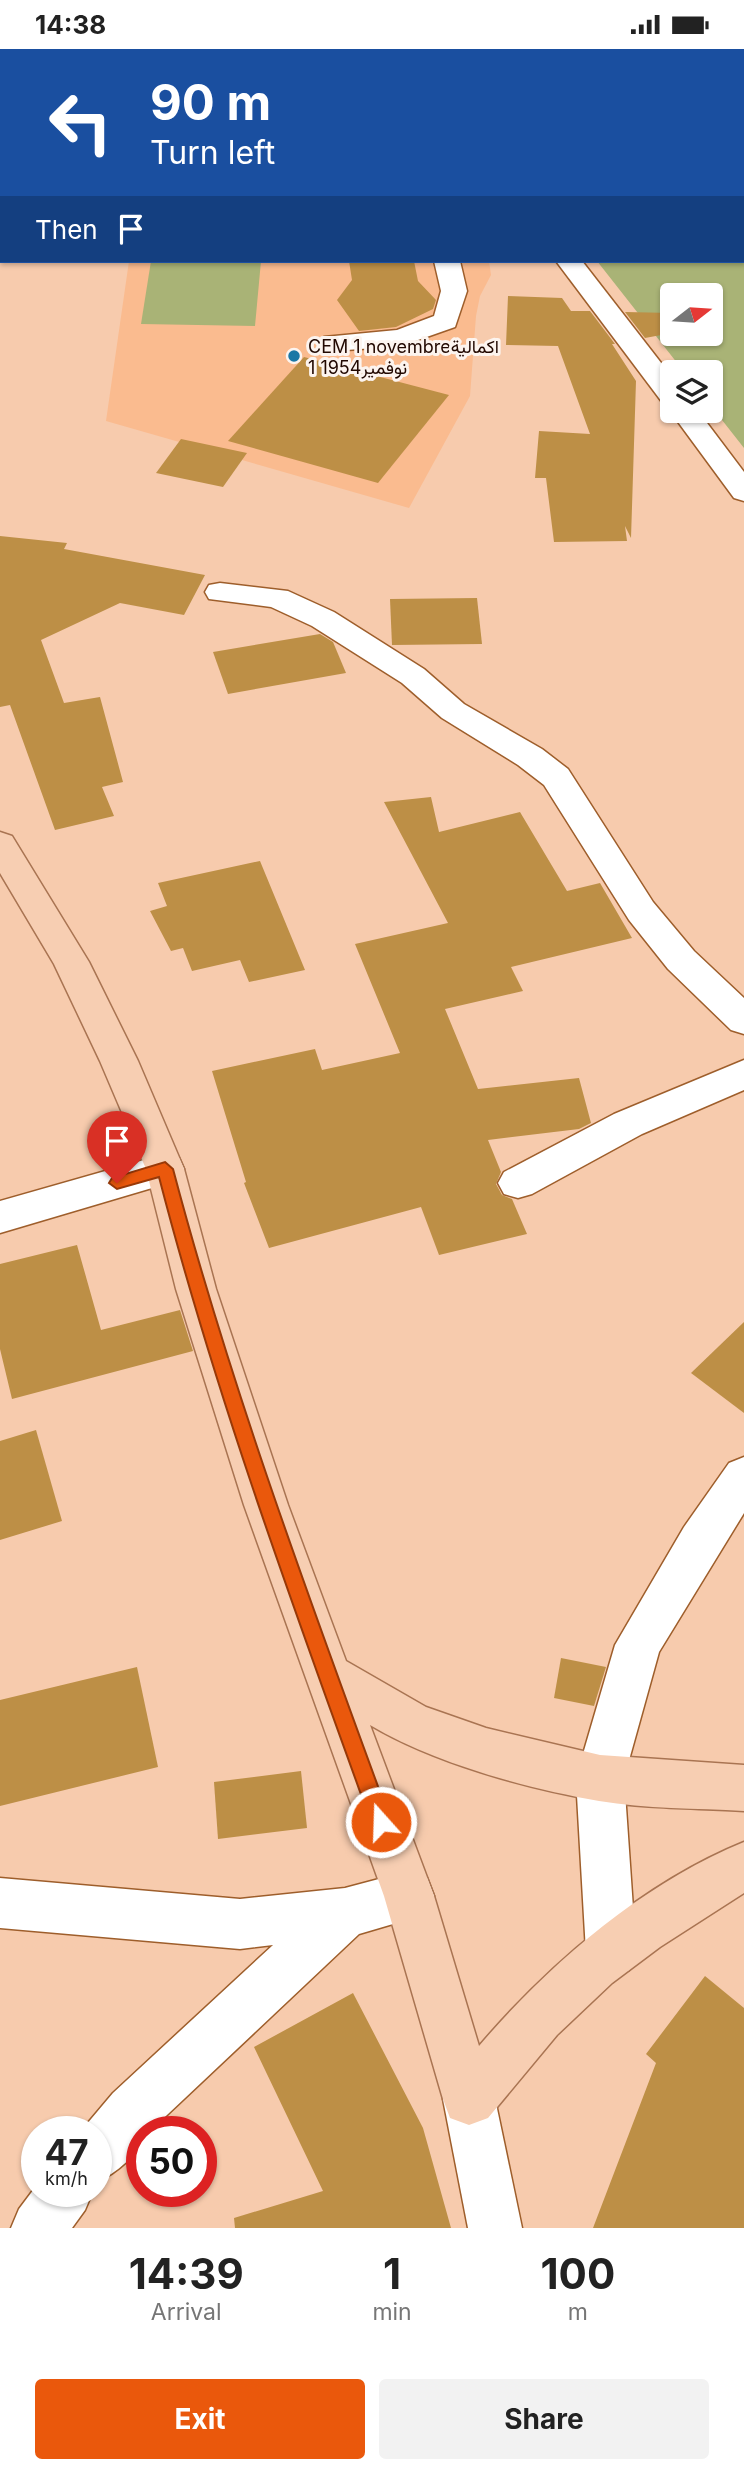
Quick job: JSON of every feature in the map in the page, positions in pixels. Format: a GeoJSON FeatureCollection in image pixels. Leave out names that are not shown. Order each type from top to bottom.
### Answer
{"type":"FeatureCollection","features":[{"type":"Feature","properties":{"kind":"main road"},"geometry":{"type":"LineString","coordinates":[[0,843],[71,963],[119,1061],[165,1169],[205,1315],[266,1505],[409,1896],[469,2099]]}},
{"type":"Feature","properties":{"kind":"main road"},"geometry":{"type":"LineString","coordinates":[[326,1674],[412,1724],[486,1751],[600,1778],[744,1788]]}},
{"type":"Feature","properties":{"kind":"main road"},"geometry":{"type":"LineString","coordinates":[[469,2099],[550,2006],[611,1952],[693,1895],[744,1866]]}},
{"type":"Feature","properties":{"kind":"street"},"geometry":{"type":"LineString","coordinates":[[333,343],[401,338],[446,321],[454,291],[447,263]]}},
{"type":"Feature","properties":{"kind":"street"},"geometry":{"type":"LineString","coordinates":[[571,263],[660,380]]}},
{"type":"Feature","properties":{"kind":"street"},"geometry":{"type":"LineString","coordinates":[[693,423],[744,492]]}},
{"type":"Feature","properties":{"kind":"street"},"geometry":{"type":"LineString","coordinates":[[220,592],[277,598],[323,618],[414,676],[453,712],[530,757],[556,777],[641,911],[681,960],[744,1020]]}},
{"type":"Feature","properties":{"kind":"street"},"geometry":{"type":"LineString","coordinates":[[519,1183],[628,1124],[744,1074]]}},
{"type":"Feature","properties":{"kind":"street"},"geometry":{"type":"LineString","coordinates":[[0,1217],[165,1169]]}},
{"type":"Feature","properties":{"kind":"street"},"geometry":{"type":"LineString","coordinates":[[611,1952],[600,1778],[638,1645],[699,1541],[744,1476]]}},
{"type":"Feature","properties":{"kind":"street"},"geometry":{"type":"LineString","coordinates":[[0,1903],[240,1924],[345,1913],[409,1896]]}},
{"type":"Feature","properties":{"kind":"street"},"geometry":{"type":"LineString","coordinates":[[112,2136],[132,2112],[345,1913]]}},
{"type":"Feature","properties":{"kind":"street"},"geometry":{"type":"LineString","coordinates":[[469,2099],[495,2228]]}},
{"type":"Feature","properties":{"kind":"street"},"geometry":{"type":"LineString","coordinates":[[38,2228],[54,2207]]}},
{"type":"Feature","properties":{"kind":"shaded area","name":"CEM 1 novembreاكمالية 1 نوفمير1954"},"geometry":{"type":"Polygon","coordinates":[[[129,263],[489,263],[491,275],[480,296],[476,316],[470,396],[409,508],[106,421],[129,263]]]}},
{"type":"Feature","properties":{"kind":"green space"},"geometry":{"type":"Polygon","coordinates":[[[151,263],[261,263],[255,326],[141,324],[151,263]]]}},
{"type":"Feature","properties":{"kind":"green space"},"geometry":{"type":"Polygon","coordinates":[[[599,263],[744,263],[744,448],[723,421],[723,360],[675,360],[665,347],[723,347],[723,283],[660,283],[660,341],[599,263]]]}},
{"type":"Feature","properties":{"kind":"building"},"geometry":{"type":"Polygon","coordinates":[[[349,263],[414,263],[418,281],[436,300],[433,309],[396,327],[359,331],[337,300],[352,280],[349,263]]]}},
{"type":"Feature","properties":{"kind":"building"},"geometry":{"type":"Polygon","coordinates":[[[508,296],[562,298],[571,311],[590,311],[615,344],[612,344],[636,381],[631,538],[625,526],[627,541],[554,542],[546,478],[535,478],[539,431],[590,434],[558,346],[506,345],[508,296]]]}},
{"type":"Feature","properties":{"kind":"building"},"geometry":{"type":"Polygon","coordinates":[[[625,312],[660,313],[660,335],[645,338],[625,312]]]}},
{"type":"Feature","properties":{"kind":"building"},"geometry":{"type":"Polygon","coordinates":[[[304,357],[449,395],[378,483],[228,441],[304,357]]]}},
{"type":"Feature","properties":{"kind":"building"},"geometry":{"type":"Polygon","coordinates":[[[181,439],[247,453],[223,487],[156,473],[181,439]]]}},
{"type":"Feature","properties":{"kind":"building"},"geometry":{"type":"Polygon","coordinates":[[[0,536],[67,543],[64,549],[205,575],[184,615],[120,603],[41,640],[64,703],[100,697],[123,782],[102,787],[114,816],[55,830],[10,705],[0,707],[0,536]]]}},
{"type":"Feature","properties":{"kind":"building"},"geometry":{"type":"Polygon","coordinates":[[[477,598],[482,644],[392,645],[390,599],[477,598]]]}},
{"type":"Feature","properties":{"kind":"building"},"geometry":{"type":"Polygon","coordinates":[[[320,634],[333,642],[346,673],[228,694],[213,652],[320,634]]]}},
{"type":"Feature","properties":{"kind":"building"},"geometry":{"type":"Polygon","coordinates":[[[431,797],[439,832],[520,812],[567,891],[600,883],[632,938],[511,967],[523,991],[445,1009],[478,1089],[579,1078],[591,1123],[579,1129],[488,1140],[501,1172],[496,1184],[502,1195],[512,1199],[527,1234],[439,1255],[421,1207],[269,1248],[244,1183],[246,1182],[212,1071],[315,1049],[322,1070],[400,1053],[355,944],[448,923],[384,802],[431,797]]]}},
{"type":"Feature","properties":{"kind":"building"},"geometry":{"type":"Polygon","coordinates":[[[260,861],[305,970],[249,982],[240,960],[192,971],[183,948],[171,951],[150,911],[167,906],[158,883],[260,861]]]}},
{"type":"Feature","properties":{"kind":"building"},"geometry":{"type":"Polygon","coordinates":[[[77,1245],[101,1330],[180,1310],[193,1351],[12,1399],[0,1349],[0,1264],[77,1245]]]}},
{"type":"Feature","properties":{"kind":"building"},"geometry":{"type":"Polygon","coordinates":[[[744,1322],[744,1413],[691,1373],[744,1322]]]}},
{"type":"Feature","properties":{"kind":"building"},"geometry":{"type":"Polygon","coordinates":[[[36,1430],[62,1521],[0,1540],[0,1441],[36,1430]]]}},
{"type":"Feature","properties":{"kind":"building"},"geometry":{"type":"Polygon","coordinates":[[[561,1658],[606,1667],[594,1706],[554,1698],[561,1658]]]}},
{"type":"Feature","properties":{"kind":"building"},"geometry":{"type":"Polygon","coordinates":[[[137,1667],[158,1767],[0,1806],[0,1700],[137,1667]]]}},
{"type":"Feature","properties":{"kind":"building"},"geometry":{"type":"Polygon","coordinates":[[[301,1771],[307,1828],[218,1839],[214,1782],[301,1771]]]}},
{"type":"Feature","properties":{"kind":"building"},"geometry":{"type":"Polygon","coordinates":[[[705,1976],[744,2008],[744,2228],[593,2228],[656,2063],[646,2054],[705,1976]]]}},
{"type":"Feature","properties":{"kind":"building"},"geometry":{"type":"Polygon","coordinates":[[[353,1993],[423,2128],[451,2228],[235,2228],[234,2218],[323,2191],[254,2047],[353,1993]]]}},
{"type":"Feature","properties":{"kind":"place","name":"CEM 1 novembreاكمالية 1 نوفمير1954"},"geometry":{"type":"Point","coordinates":[294,356]}},
{"type":"Feature","properties":{"kind":"route"},"geometry":{"type":"LineString","coordinates":[[117,1183],[165,1169],[197,1289],[266,1505],[381,1822]]}}]}
